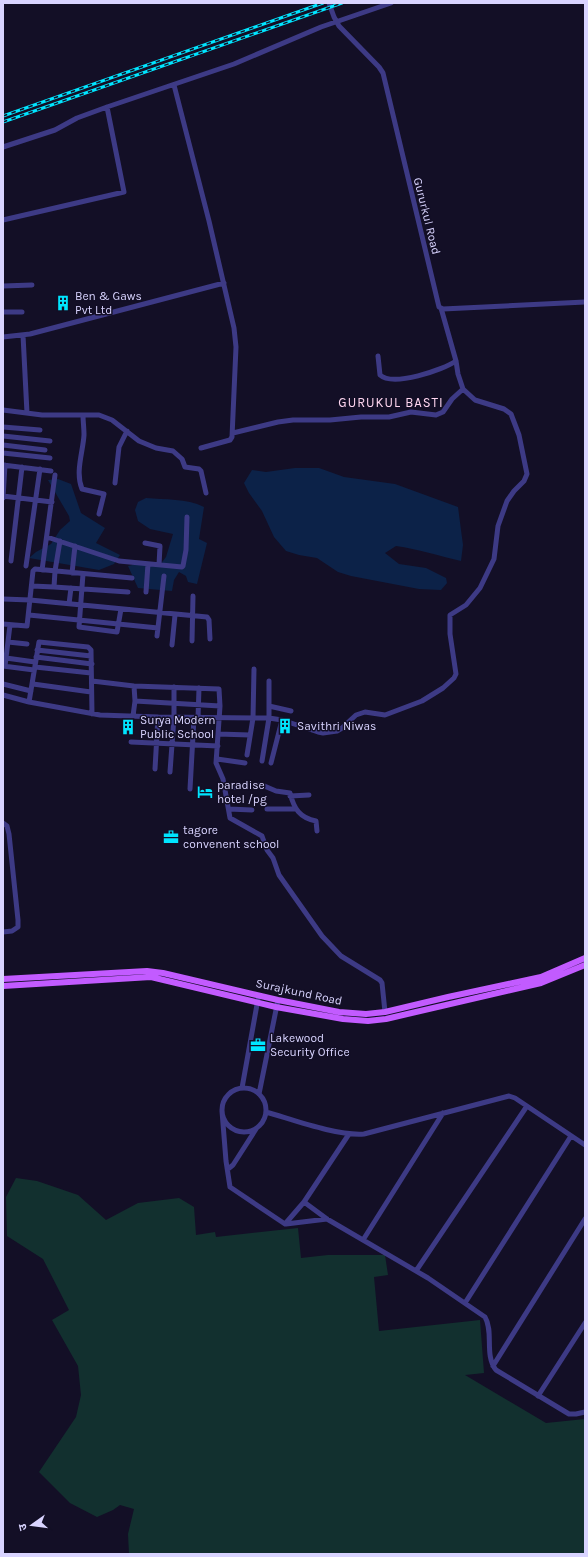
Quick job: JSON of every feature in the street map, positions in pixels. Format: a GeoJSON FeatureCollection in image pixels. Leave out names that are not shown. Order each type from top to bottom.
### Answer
{"type":"FeatureCollection","features":[{"type":"Feature","properties":{"kind":"main road","name":"Surajkund Road"},"geometry":{"type":"LineString","coordinates":[[3,979],[147,971],[278,1000],[348,1013],[366,1014],[385,1012],[541,977],[585,958]]}},
{"type":"Feature","properties":{"kind":"main road","name":"Surajkund Road"},"geometry":{"type":"LineString","coordinates":[[3,986],[151,977],[276,1007],[352,1020],[376,1020],[541,983],[552,980],[585,965]]}},
{"type":"Feature","properties":{"kind":"street","name":"Gururkul Road"},"geometry":{"type":"LineString","coordinates":[[329,3],[336,22],[379,66],[383,73],[438,306],[441,308],[463,389]]}},
{"type":"Feature","properties":{"kind":"street"},"geometry":{"type":"LineString","coordinates":[[3,147],[55,130],[78,118],[106,107],[234,64],[321,27],[391,3]]}},
{"type":"Feature","properties":{"kind":"street"},"geometry":{"type":"LineString","coordinates":[[174,84],[224,283],[236,338],[232,437],[230,440],[201,448]]}},
{"type":"Feature","properties":{"kind":"street"},"geometry":{"type":"LineString","coordinates":[[3,220],[124,192],[106,107]]}},
{"type":"Feature","properties":{"kind":"street"},"geometry":{"type":"LineString","coordinates":[[3,337],[23,335],[224,283]]}},
{"type":"Feature","properties":{"kind":"street"},"geometry":{"type":"LineString","coordinates":[[3,286],[32,285]]}},
{"type":"Feature","properties":{"kind":"street"},"geometry":{"type":"LineString","coordinates":[[441,308],[585,302]]}},
{"type":"Feature","properties":{"kind":"street"},"geometry":{"type":"LineString","coordinates":[[3,312],[22,312]]}},
{"type":"Feature","properties":{"kind":"street"},"geometry":{"type":"LineString","coordinates":[[23,335],[27,413]]}},
{"type":"Feature","properties":{"kind":"street"},"geometry":{"type":"LineString","coordinates":[[378,356],[380,375],[384,378],[394,380],[440,370],[456,361]]}},
{"type":"Feature","properties":{"kind":"street"},"geometry":{"type":"LineString","coordinates":[[3,695],[29,702],[73,709],[92,714],[196,718],[269,718],[282,720],[323,733],[337,731],[356,715],[365,712],[385,715],[415,704],[433,694],[454,678],[456,674],[450,634],[450,615],[466,605],[480,588],[494,559],[498,526],[507,502],[527,476],[518,431],[510,414],[504,408],[475,400],[463,389],[440,414],[411,412],[389,417],[361,417],[330,420],[288,420],[233,433]]}},
{"type":"Feature","properties":{"kind":"street"},"geometry":{"type":"LineString","coordinates":[[3,410],[42,415],[99,415],[107,417],[142,443],[173,451],[182,459],[185,467],[199,469],[201,471],[206,493]]}},
{"type":"Feature","properties":{"kind":"street"},"geometry":{"type":"LineString","coordinates":[[83,415],[84,434],[80,465],[80,482],[82,489],[104,494],[99,514]]}},
{"type":"Feature","properties":{"kind":"street"},"geometry":{"type":"LineString","coordinates":[[3,427],[40,430]]}},
{"type":"Feature","properties":{"kind":"street"},"geometry":{"type":"LineString","coordinates":[[115,483],[119,447],[127,431]]}},
{"type":"Feature","properties":{"kind":"street"},"geometry":{"type":"LineString","coordinates":[[3,436],[50,441]]}},
{"type":"Feature","properties":{"kind":"street"},"geometry":{"type":"LineString","coordinates":[[3,445],[45,450]]}},
{"type":"Feature","properties":{"kind":"street"},"geometry":{"type":"LineString","coordinates":[[3,453],[50,458]]}},
{"type":"Feature","properties":{"kind":"street"},"geometry":{"type":"LineString","coordinates":[[3,500],[4,465],[53,473],[52,502],[42,570]]}},
{"type":"Feature","properties":{"kind":"street"},"geometry":{"type":"LineString","coordinates":[[11,561],[20,499],[22,467]]}},
{"type":"Feature","properties":{"kind":"street"},"geometry":{"type":"LineString","coordinates":[[26,566],[40,470]]}},
{"type":"Feature","properties":{"kind":"street"},"geometry":{"type":"LineString","coordinates":[[3,496],[52,502]]}},
{"type":"Feature","properties":{"kind":"street"},"geometry":{"type":"LineString","coordinates":[[47,537],[119,561],[183,566],[186,550],[187,517]]}},
{"type":"Feature","properties":{"kind":"street"},"geometry":{"type":"LineString","coordinates":[[54,586],[60,541]]}},
{"type":"Feature","properties":{"kind":"street"},"geometry":{"type":"LineString","coordinates":[[145,543],[160,546],[159,565]]}},
{"type":"Feature","properties":{"kind":"street"},"geometry":{"type":"LineString","coordinates":[[72,573],[75,546]]}},
{"type":"Feature","properties":{"kind":"street"},"geometry":{"type":"LineString","coordinates":[[146,592],[148,564]]}},
{"type":"Feature","properties":{"kind":"street"},"geometry":{"type":"LineString","coordinates":[[3,624],[26,626],[29,614],[34,570],[132,578]]}},
{"type":"Feature","properties":{"kind":"street"},"geometry":{"type":"LineString","coordinates":[[83,574],[78,626],[80,628],[116,633],[118,631],[121,609]]}},
{"type":"Feature","properties":{"kind":"street"},"geometry":{"type":"LineString","coordinates":[[157,636],[164,576]]}},
{"type":"Feature","properties":{"kind":"street"},"geometry":{"type":"LineString","coordinates":[[32,586],[54,586],[82,590],[128,592]]}},
{"type":"Feature","properties":{"kind":"street"},"geometry":{"type":"LineString","coordinates":[[69,604],[71,588]]}},
{"type":"Feature","properties":{"kind":"street"},"geometry":{"type":"LineString","coordinates":[[192,641],[193,596]]}},
{"type":"Feature","properties":{"kind":"street"},"geometry":{"type":"LineString","coordinates":[[3,599],[30,600],[206,617],[209,618],[210,639]]}},
{"type":"Feature","properties":{"kind":"street"},"geometry":{"type":"LineString","coordinates":[[29,614],[158,628]]}},
{"type":"Feature","properties":{"kind":"street"},"geometry":{"type":"LineString","coordinates":[[172,645],[175,615]]}},
{"type":"Feature","properties":{"kind":"street"},"geometry":{"type":"LineString","coordinates":[[10,625],[4,666],[35,664],[92,664]]}},
{"type":"Feature","properties":{"kind":"street"},"geometry":{"type":"LineString","coordinates":[[8,642],[27,644]]}},
{"type":"Feature","properties":{"kind":"street"},"geometry":{"type":"LineString","coordinates":[[29,702],[39,642],[88,647],[92,650],[92,714]]}},
{"type":"Feature","properties":{"kind":"street"},"geometry":{"type":"LineString","coordinates":[[37,650],[91,656]]}},
{"type":"Feature","properties":{"kind":"street"},"geometry":{"type":"LineString","coordinates":[[6,658],[91,673]]}},
{"type":"Feature","properties":{"kind":"street"},"geometry":{"type":"LineString","coordinates":[[247,756],[253,718],[254,669]]}},
{"type":"Feature","properties":{"kind":"street"},"geometry":{"type":"LineString","coordinates":[[262,761],[269,718],[269,680]]}},
{"type":"Feature","properties":{"kind":"street"},"geometry":{"type":"LineString","coordinates":[[92,682],[134,686],[219,689],[220,706],[216,759],[217,766],[223,779],[230,809],[230,818],[262,836],[273,858],[279,875],[332,947],[341,956],[380,980],[382,983],[385,1012]]}},
{"type":"Feature","properties":{"kind":"street"},"geometry":{"type":"LineString","coordinates":[[3,684],[31,691]]}},
{"type":"Feature","properties":{"kind":"street"},"geometry":{"type":"LineString","coordinates":[[33,684],[91,692]]}},
{"type":"Feature","properties":{"kind":"street"},"geometry":{"type":"LineString","coordinates":[[133,716],[135,701],[134,686]]}},
{"type":"Feature","properties":{"kind":"street"},"geometry":{"type":"LineString","coordinates":[[170,772],[174,717],[174,687]]}},
{"type":"Feature","properties":{"kind":"street"},"geometry":{"type":"LineString","coordinates":[[190,789],[193,745],[199,705],[199,688]]}},
{"type":"Feature","properties":{"kind":"street"},"geometry":{"type":"LineString","coordinates":[[135,701],[220,706]]}},
{"type":"Feature","properties":{"kind":"street"},"geometry":{"type":"LineString","coordinates":[[269,706],[291,710]]}},
{"type":"Feature","properties":{"kind":"street"},"geometry":{"type":"LineString","coordinates":[[155,769],[158,717]]}},
{"type":"Feature","properties":{"kind":"street"},"geometry":{"type":"LineString","coordinates":[[271,763],[282,720]]}},
{"type":"Feature","properties":{"kind":"street"},"geometry":{"type":"LineString","coordinates":[[218,734],[250,735]]}},
{"type":"Feature","properties":{"kind":"street"},"geometry":{"type":"LineString","coordinates":[[131,742],[218,746]]}},
{"type":"Feature","properties":{"kind":"street"},"geometry":{"type":"LineString","coordinates":[[216,759],[245,763]]}},
{"type":"Feature","properties":{"kind":"street"},"geometry":{"type":"LineString","coordinates":[[224,788],[262,785],[278,792],[288,792],[295,809],[302,815],[316,821],[317,832]]}},
{"type":"Feature","properties":{"kind":"street"},"geometry":{"type":"LineString","coordinates":[[290,796],[309,795]]}},
{"type":"Feature","properties":{"kind":"street"},"geometry":{"type":"LineString","coordinates":[[230,809],[252,810]]}},
{"type":"Feature","properties":{"kind":"street"},"geometry":{"type":"LineString","coordinates":[[267,809],[295,809]]}},
{"type":"Feature","properties":{"kind":"street"},"geometry":{"type":"LineString","coordinates":[[3,823],[7,826],[9,834],[18,920],[18,927],[3,932]]}},
{"type":"Feature","properties":{"kind":"street"},"geometry":{"type":"LineString","coordinates":[[242,1088],[258,995]]}},
{"type":"Feature","properties":{"kind":"street"},"geometry":{"type":"LineString","coordinates":[[259,1094],[278,1000]]}},
{"type":"Feature","properties":{"kind":"street"},"geometry":{"type":"LineString","coordinates":[[228,1169],[233,1165],[256,1129],[264,1122],[266,1112],[265,1102],[259,1094],[251,1089],[242,1088],[234,1091],[228,1096],[222,1111],[226,1162],[231,1188],[285,1224],[327,1219]]}},
{"type":"Feature","properties":{"kind":"street"},"geometry":{"type":"LineString","coordinates":[[266,1112],[339,1132],[364,1134],[509,1096],[528,1106],[585,1145]]}},
{"type":"Feature","properties":{"kind":"street"},"geometry":{"type":"LineString","coordinates":[[416,1271],[528,1106]]}},
{"type":"Feature","properties":{"kind":"street"},"geometry":{"type":"LineString","coordinates":[[222,1111],[225,1120],[231,1128],[239,1132],[248,1132],[256,1129]]}},
{"type":"Feature","properties":{"kind":"street"},"geometry":{"type":"LineString","coordinates":[[363,1240],[443,1113]]}},
{"type":"Feature","properties":{"kind":"street"},"geometry":{"type":"LineString","coordinates":[[285,1224],[304,1202],[349,1134]]}},
{"type":"Feature","properties":{"kind":"street"},"geometry":{"type":"LineString","coordinates":[[465,1303],[571,1136]]}},
{"type":"Feature","properties":{"kind":"street"},"geometry":{"type":"LineString","coordinates":[[304,1202],[327,1219],[416,1271],[485,1317],[487,1321],[493,1366],[496,1370],[569,1414],[585,1412]]}},
{"type":"Feature","properties":{"kind":"street"},"geometry":{"type":"LineString","coordinates":[[493,1366],[585,1219]]}},
{"type":"Feature","properties":{"kind":"street"},"geometry":{"type":"LineString","coordinates":[[538,1396],[585,1323]]}},
{"type":"Feature","properties":{"kind":"green space"},"geometry":{"type":"Polygon","coordinates":[[[16,1178],[37,1181],[78,1195],[106,1220],[138,1203],[179,1198],[194,1207],[196,1235],[215,1232],[216,1237],[298,1228],[301,1258],[328,1255],[385,1255],[388,1275],[374,1277],[379,1331],[480,1320],[484,1373],[465,1375],[546,1423],[585,1419],[585,1554],[129,1554],[128,1534],[134,1509],[120,1505],[97,1517],[70,1503],[39,1472],[76,1417],[81,1395],[78,1366],[52,1320],[69,1310],[43,1259],[7,1236],[6,1197],[16,1178]]]}},
{"type":"Feature","properties":{"kind":"water"},"geometry":{"type":"Polygon","coordinates":[[[295,468],[319,468],[344,477],[395,484],[458,507],[463,545],[461,561],[396,546],[385,553],[399,564],[426,568],[446,578],[447,583],[441,590],[419,589],[351,576],[338,572],[317,558],[286,551],[274,537],[262,511],[249,493],[244,483],[252,470],[266,472],[295,468]]]}},
{"type":"Feature","properties":{"kind":"water"},"geometry":{"type":"Polygon","coordinates":[[[58,479],[71,484],[81,513],[105,528],[96,543],[120,555],[114,564],[99,570],[29,558],[36,552],[51,544],[60,530],[70,521],[69,516],[48,480],[58,479]]]}},
{"type":"Feature","properties":{"kind":"water"},"geometry":{"type":"Polygon","coordinates":[[[146,498],[190,502],[204,507],[199,539],[207,543],[197,584],[188,582],[186,576],[179,572],[174,580],[172,591],[138,588],[128,566],[136,564],[159,566],[166,557],[173,534],[150,529],[138,521],[135,510],[138,502],[146,498]]]}},
{"type":"Feature","properties":{"kind":"railway"},"geometry":{"type":"LineString","coordinates":[[3,116],[323,3]]}},
{"type":"Feature","properties":{"kind":"railway"},"geometry":{"type":"LineString","coordinates":[[3,122],[342,3]]}},
{"type":"Feature","properties":{"kind":"place","name":"Ben & Gaws Pvt Ltd"},"geometry":{"type":"Point","coordinates":[63,303]}},
{"type":"Feature","properties":{"kind":"place","name":"Savithri Niwas"},"geometry":{"type":"Point","coordinates":[285,726]}},
{"type":"Feature","properties":{"kind":"place","name":"Surya Modern Public School"},"geometry":{"type":"Point","coordinates":[128,727]}},
{"type":"Feature","properties":{"kind":"place","name":"paradise hotel /pg"},"geometry":{"type":"Point","coordinates":[205,792]}},
{"type":"Feature","properties":{"kind":"place","name":"tagore convenent school"},"geometry":{"type":"Point","coordinates":[171,837]}},
{"type":"Feature","properties":{"kind":"place","name":"Lakewood Security Office"},"geometry":{"type":"Point","coordinates":[258,1045]}},
{"type":"Feature","properties":{"kind":"district","name":"GURUKUL BASTI"},"geometry":{"type":"Point","coordinates":[391,402]}}]}
